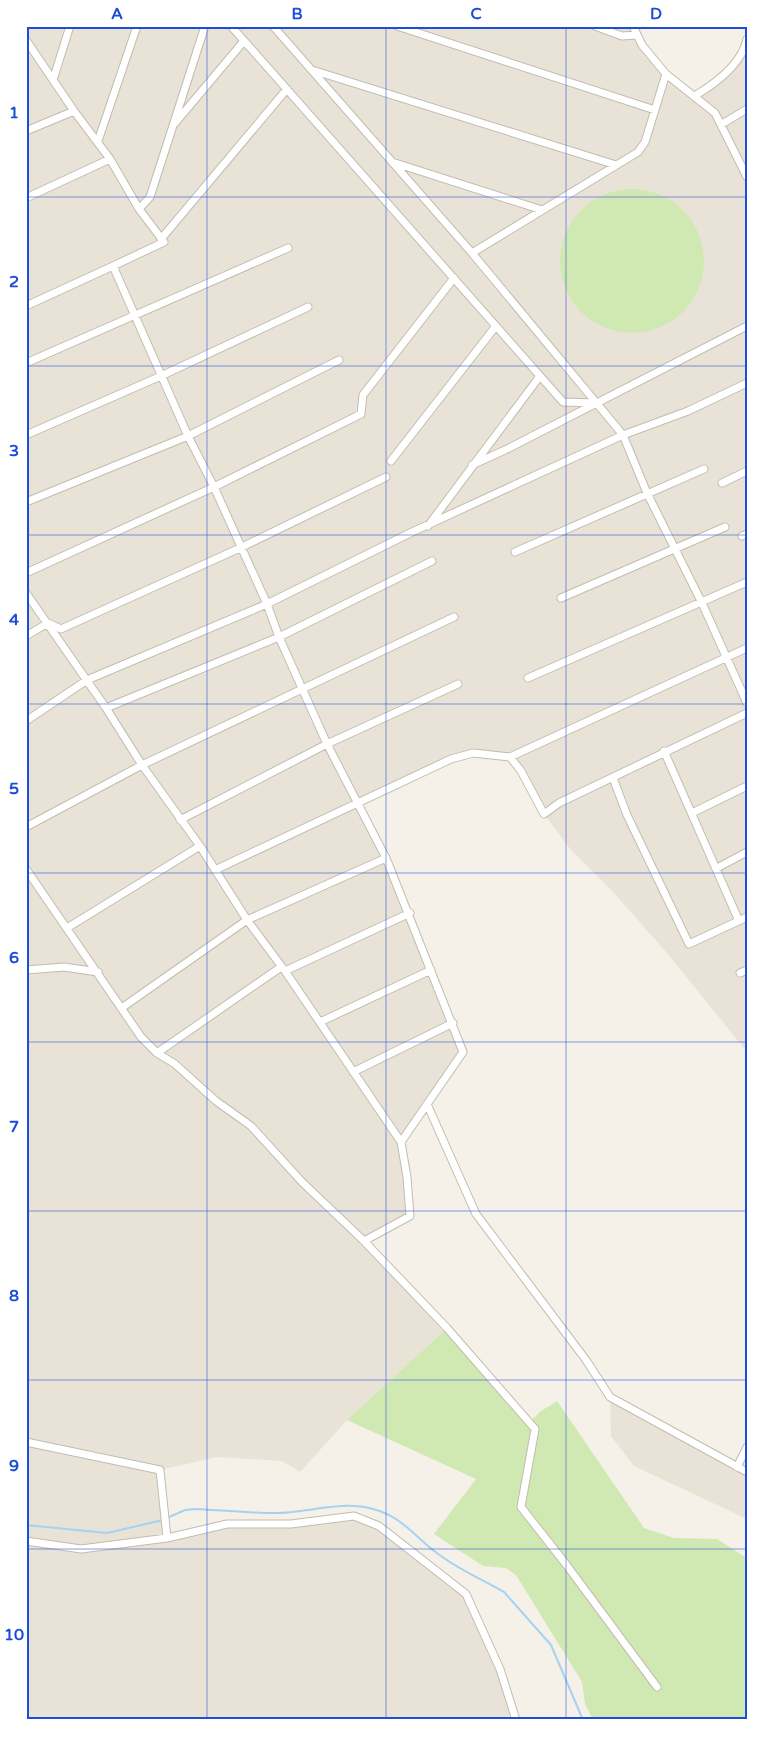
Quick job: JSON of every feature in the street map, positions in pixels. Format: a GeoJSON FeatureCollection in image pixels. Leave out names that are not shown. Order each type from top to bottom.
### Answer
{"type":"FeatureCollection","features":[{"type":"Feature","properties":{"kind":"street"},"geometry":{"type":"LineString","coordinates":[[53,80],[70,26]]}},
{"type":"Feature","properties":{"kind":"street"},"geometry":{"type":"LineString","coordinates":[[98,141],[136,26]]}},
{"type":"Feature","properties":{"kind":"street"},"geometry":{"type":"LineString","coordinates":[[139,209],[150,197],[205,26]]}},
{"type":"Feature","properties":{"kind":"street"},"geometry":{"type":"LineString","coordinates":[[231,26],[563,402],[595,403]]}},
{"type":"Feature","properties":{"kind":"street"},"geometry":{"type":"LineString","coordinates":[[273,26],[472,253],[622,435],[647,493],[702,603],[747,703]]}},
{"type":"Feature","properties":{"kind":"street"},"geometry":{"type":"LineString","coordinates":[[397,26],[655,110]]}},
{"type":"Feature","properties":{"kind":"street"},"geometry":{"type":"LineString","coordinates":[[595,26],[622,36],[637,35]]}},
{"type":"Feature","properties":{"kind":"street"},"geometry":{"type":"LineString","coordinates":[[633,26],[642,45],[666,74],[696,95],[715,113],[747,177]]}},
{"type":"Feature","properties":{"kind":"street"},"geometry":{"type":"LineString","coordinates":[[696,95],[710,86],[737,60],[747,39]]}},
{"type":"Feature","properties":{"kind":"street"},"geometry":{"type":"LineString","coordinates":[[173,125],[244,41]]}},
{"type":"Feature","properties":{"kind":"street"},"geometry":{"type":"LineString","coordinates":[[26,306],[164,242],[139,209],[98,141],[74,111],[27,44]]}},
{"type":"Feature","properties":{"kind":"street"},"geometry":{"type":"LineString","coordinates":[[312,70],[616,165]]}},
{"type":"Feature","properties":{"kind":"street"},"geometry":{"type":"LineString","coordinates":[[472,253],[616,165],[642,147],[666,74]]}},
{"type":"Feature","properties":{"kind":"street"},"geometry":{"type":"LineString","coordinates":[[161,239],[287,89]]}},
{"type":"Feature","properties":{"kind":"street"},"geometry":{"type":"LineString","coordinates":[[722,124],[747,109]]}},
{"type":"Feature","properties":{"kind":"street"},"geometry":{"type":"LineString","coordinates":[[26,131],[74,111]]}},
{"type":"Feature","properties":{"kind":"street"},"geometry":{"type":"LineString","coordinates":[[26,198],[110,159]]}},
{"type":"Feature","properties":{"kind":"street"},"geometry":{"type":"LineString","coordinates":[[392,162],[542,210]]}},
{"type":"Feature","properties":{"kind":"street"},"geometry":{"type":"LineString","coordinates":[[26,363],[288,248]]}},
{"type":"Feature","properties":{"kind":"street"},"geometry":{"type":"LineString","coordinates":[[113,266],[136,314],[188,436],[214,487],[267,604],[279,637],[327,744],[386,858],[410,913],[463,1052],[401,1142]]}},
{"type":"Feature","properties":{"kind":"street"},"geometry":{"type":"LineString","coordinates":[[26,573],[214,487],[361,414],[363,395],[454,278]]}},
{"type":"Feature","properties":{"kind":"street"},"geometry":{"type":"LineString","coordinates":[[26,435],[162,376],[308,307]]}},
{"type":"Feature","properties":{"kind":"street"},"geometry":{"type":"LineString","coordinates":[[391,461],[496,326]]}},
{"type":"Feature","properties":{"kind":"street"},"geometry":{"type":"LineString","coordinates":[[472,465],[747,326]]}},
{"type":"Feature","properties":{"kind":"street"},"geometry":{"type":"LineString","coordinates":[[26,502],[188,436],[339,360]]}},
{"type":"Feature","properties":{"kind":"street"},"geometry":{"type":"LineString","coordinates":[[428,526],[540,376]]}},
{"type":"Feature","properties":{"kind":"street"},"geometry":{"type":"LineString","coordinates":[[26,721],[87,680],[267,604],[410,533],[622,435],[688,411],[747,384]]}},
{"type":"Feature","properties":{"kind":"street"},"geometry":{"type":"LineString","coordinates":[[515,552],[704,469]]}},
{"type":"Feature","properties":{"kind":"street"},"geometry":{"type":"LineString","coordinates":[[722,483],[747,471]]}},
{"type":"Feature","properties":{"kind":"street"},"geometry":{"type":"LineString","coordinates":[[48,623],[61,629],[240,548],[386,477]]}},
{"type":"Feature","properties":{"kind":"street"},"geometry":{"type":"LineString","coordinates":[[561,598],[725,527]]}},
{"type":"Feature","properties":{"kind":"street"},"geometry":{"type":"LineString","coordinates":[[106,708],[279,637],[432,561]]}},
{"type":"Feature","properties":{"kind":"street"},"geometry":{"type":"LineString","coordinates":[[528,678],[747,582]]}},
{"type":"Feature","properties":{"kind":"street"},"geometry":{"type":"LineString","coordinates":[[26,593],[106,708],[142,765],[200,846],[247,920],[320,1022],[401,1142],[407,1177],[410,1216],[364,1241]]}},
{"type":"Feature","properties":{"kind":"street"},"geometry":{"type":"LineString","coordinates":[[26,828],[142,765],[454,617]]}},
{"type":"Feature","properties":{"kind":"street"},"geometry":{"type":"LineString","coordinates":[[26,636],[48,623]]}},
{"type":"Feature","properties":{"kind":"street"},"geometry":{"type":"LineString","coordinates":[[215,870],[451,759],[473,753],[510,757],[747,648]]}},
{"type":"Feature","properties":{"kind":"street"},"geometry":{"type":"LineString","coordinates":[[180,820],[327,744],[458,684]]}},
{"type":"Feature","properties":{"kind":"street"},"geometry":{"type":"LineString","coordinates":[[510,757],[544,814],[559,802],[747,713]]}},
{"type":"Feature","properties":{"kind":"street"},"geometry":{"type":"LineString","coordinates":[[664,751],[717,868],[738,921]]}},
{"type":"Feature","properties":{"kind":"street"},"geometry":{"type":"LineString","coordinates":[[613,778],[627,815],[690,944],[747,916]]}},
{"type":"Feature","properties":{"kind":"street"},"geometry":{"type":"LineString","coordinates":[[692,813],[747,786]]}},
{"type":"Feature","properties":{"kind":"street"},"geometry":{"type":"LineString","coordinates":[[67,928],[200,846]]}},
{"type":"Feature","properties":{"kind":"street"},"geometry":{"type":"LineString","coordinates":[[717,868],[747,852]]}},
{"type":"Feature","properties":{"kind":"street"},"geometry":{"type":"LineString","coordinates":[[123,1007],[247,920],[386,858]]}},
{"type":"Feature","properties":{"kind":"street"},"geometry":{"type":"LineString","coordinates":[[26,869],[123,1007],[141,1036],[157,1053],[175,1064],[216,1101],[251,1126],[302,1182],[364,1241],[447,1328],[535,1429],[521,1507],[657,1687]]}},
{"type":"Feature","properties":{"kind":"street"},"geometry":{"type":"LineString","coordinates":[[157,1053],[283,969],[410,913]]}},
{"type":"Feature","properties":{"kind":"street"},"geometry":{"type":"LineString","coordinates":[[26,970],[64,967],[98,972]]}},
{"type":"Feature","properties":{"kind":"street"},"geometry":{"type":"LineString","coordinates":[[320,1022],[432,970]]}},
{"type":"Feature","properties":{"kind":"street"},"geometry":{"type":"LineString","coordinates":[[353,1072],[453,1023]]}},
{"type":"Feature","properties":{"kind":"street"},"geometry":{"type":"LineString","coordinates":[[427,1104],[476,1214],[586,1360],[610,1397],[747,1472]]}},
{"type":"Feature","properties":{"kind":"street"},"geometry":{"type":"LineString","coordinates":[[26,1442],[160,1470],[167,1538]]}},
{"type":"Feature","properties":{"kind":"street"},"geometry":{"type":"LineString","coordinates":[[738,1467],[747,1448]]}},
{"type":"Feature","properties":{"kind":"street"},"geometry":{"type":"LineString","coordinates":[[26,1541],[81,1549],[167,1538],[227,1524],[291,1524],[354,1516],[379,1526],[466,1594],[500,1669],[516,1720]]}},
{"type":"Feature","properties":{"kind":"shaded area"},"geometry":{"type":"Polygon","coordinates":[[[26,26],[633,26],[642,45],[666,74],[696,95],[737,60],[747,39],[747,534],[742,536],[747,546],[747,1052],[667,953],[613,892],[571,850],[544,814],[510,757],[473,753],[359,803],[387,858],[463,1052],[401,1142],[410,1216],[364,1241],[447,1328],[347,1420],[300,1472],[282,1461],[217,1457],[160,1470],[167,1538],[227,1524],[291,1524],[354,1516],[379,1526],[466,1594],[500,1669],[516,1720],[26,1720],[26,26]]]}},
{"type":"Feature","properties":{"kind":"shaded area"},"geometry":{"type":"Polygon","coordinates":[[[610,1397],[747,1472],[747,1519],[634,1466],[611,1436],[610,1397]]]}},
{"type":"Feature","properties":{"kind":"green space"},"geometry":{"type":"Polygon","coordinates":[[[632,189],[646,190],[660,195],[672,201],[683,210],[692,221],[698,233],[703,247],[703,275],[698,289],[692,301],[683,312],[672,321],[660,327],[646,332],[632,333],[618,332],[604,327],[592,321],[581,312],[572,301],[566,289],[561,275],[560,261],[561,247],[566,233],[572,221],[581,210],[592,201],[604,195],[618,190],[632,189]]]}},
{"type":"Feature","properties":{"kind":"green space"},"geometry":{"type":"Polygon","coordinates":[[[447,1328],[526,1425],[541,1411],[557,1401],[644,1528],[674,1538],[717,1539],[747,1558],[747,1720],[593,1720],[585,1704],[582,1682],[516,1575],[506,1568],[483,1566],[434,1534],[476,1479],[347,1420],[447,1328]]]}},
{"type":"Feature","properties":{"kind":"waterway"},"geometry":{"type":"LineString","coordinates":[[167,1518],[185,1510],[195,1509],[275,1513],[336,1506],[373,1509],[393,1517],[448,1561],[504,1592],[551,1645],[583,1720]]}},
{"type":"Feature","properties":{"kind":"waterway"},"geometry":{"type":"LineString","coordinates":[[26,1525],[107,1533],[163,1520]]}}]}
